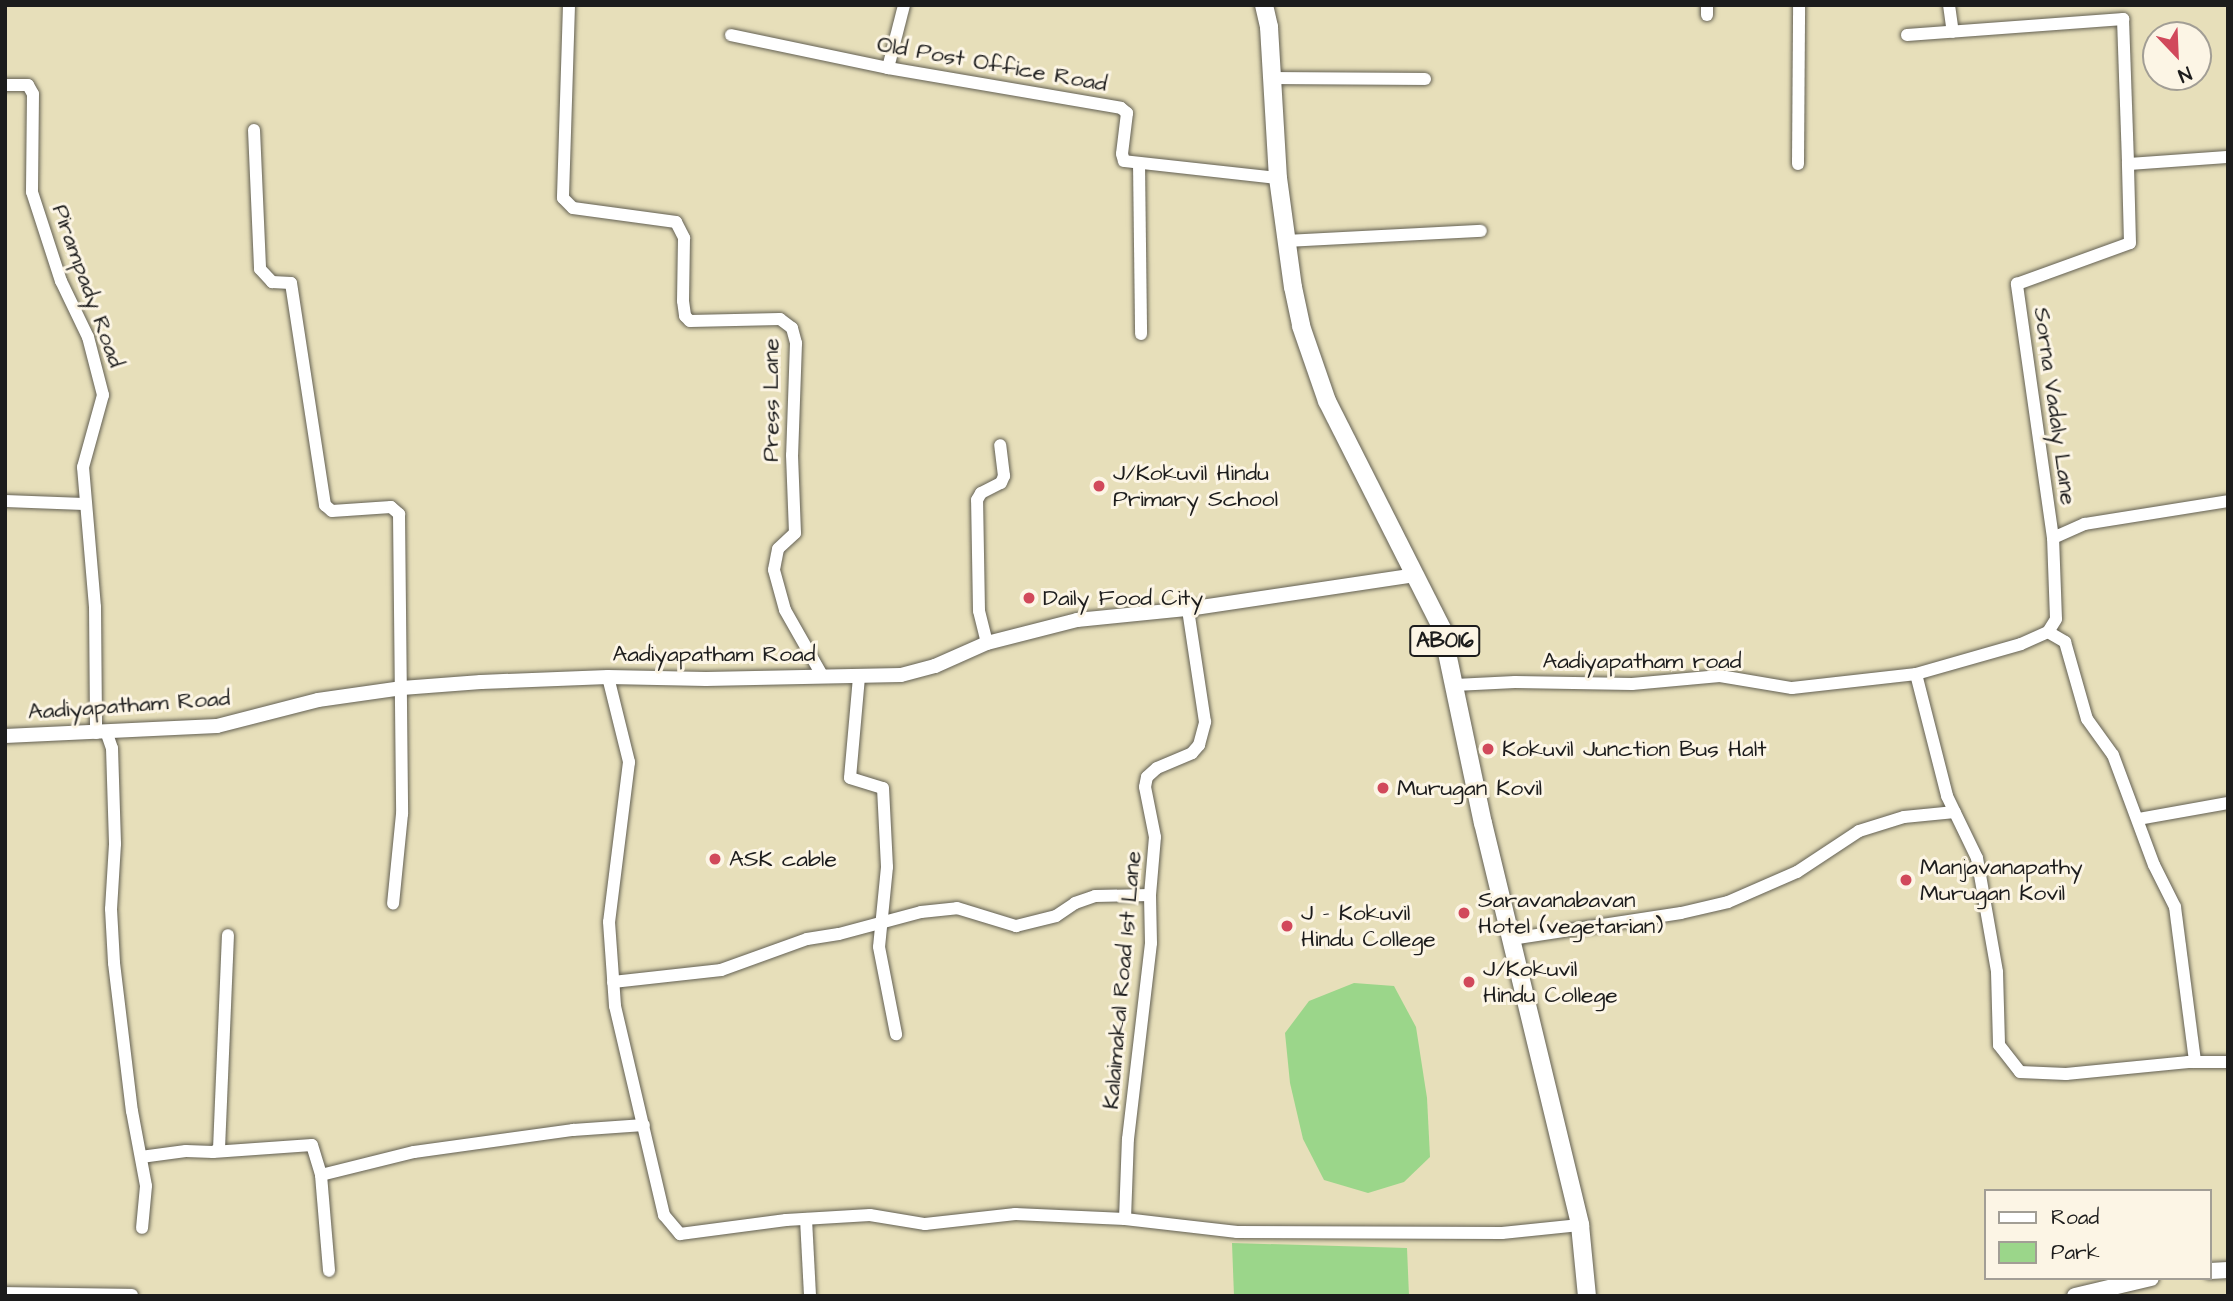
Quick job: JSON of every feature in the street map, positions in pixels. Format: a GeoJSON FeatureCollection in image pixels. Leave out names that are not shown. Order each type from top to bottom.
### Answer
{"type":"FeatureCollection","features":[{"type":"Feature","properties":{"kind":"main road","name":"AB016"},"geometry":{"type":"LineString","coordinates":[[1264,5],[1273,78],[1278,178],[1293,287],[1315,371],[1336,421],[1442,629],[1511,939],[1580,1225],[1587,1296]]}},
{"type":"Feature","properties":{"kind":"main road"},"geometry":{"type":"LineString","coordinates":[[2075,1296],[2143,1280]]}},
{"type":"Feature","properties":{"kind":"street","name":"Press Lane"},"geometry":{"type":"LineString","coordinates":[[569,5],[563,198],[573,208],[676,222],[684,238],[684,309],[685,316],[690,321],[779,319],[792,328],[796,343],[792,455],[795,533],[778,549],[774,570],[785,610],[823,677]]}},
{"type":"Feature","properties":{"kind":"street"},"geometry":{"type":"LineString","coordinates":[[888,68],[904,5]]}},
{"type":"Feature","properties":{"kind":"street"},"geometry":{"type":"LineString","coordinates":[[1798,164],[1799,5]]}},
{"type":"Feature","properties":{"kind":"street"},"geometry":{"type":"LineString","coordinates":[[1949,5],[1953,32]]}},
{"type":"Feature","properties":{"kind":"street"},"geometry":{"type":"LineString","coordinates":[[1908,35],[2123,19],[2128,164],[2228,157]]}},
{"type":"Feature","properties":{"kind":"street","name":"Old Post Office Road"},"geometry":{"type":"LineString","coordinates":[[731,35],[888,68],[1121,108],[1127,113],[1122,154],[1124,161],[1139,163]]}},
{"type":"Feature","properties":{"kind":"street"},"geometry":{"type":"LineString","coordinates":[[1273,78],[1425,79]]}},
{"type":"Feature","properties":{"kind":"street","name":"Pirampady Road"},"geometry":{"type":"LineString","coordinates":[[5,85],[28,85],[33,94],[32,192],[61,281],[88,337],[103,395],[83,467],[84,504],[95,607],[101,732],[112,748],[115,844],[111,909],[114,964],[132,1111],[146,1186],[142,1228]]}},
{"type":"Feature","properties":{"kind":"street"},"geometry":{"type":"LineString","coordinates":[[254,130],[260,269],[272,282],[291,283],[325,505],[332,511],[391,507],[399,514],[402,814],[393,904]]}},
{"type":"Feature","properties":{"kind":"street"},"geometry":{"type":"LineString","coordinates":[[1141,334],[1139,163],[1278,178]]}},
{"type":"Feature","properties":{"kind":"street","name":"Sorna Vadaly Lane"},"geometry":{"type":"LineString","coordinates":[[2053,538],[2017,284],[2130,243],[2128,164]]}},
{"type":"Feature","properties":{"kind":"street"},"geometry":{"type":"LineString","coordinates":[[1287,241],[1481,231]]}},
{"type":"Feature","properties":{"kind":"street"},"geometry":{"type":"LineString","coordinates":[[987,643],[979,611],[977,500],[981,493],[1001,484],[1004,476],[1000,445]]}},
{"type":"Feature","properties":{"kind":"street"},"geometry":{"type":"LineString","coordinates":[[5,500],[84,504]]}},
{"type":"Feature","properties":{"kind":"street"},"geometry":{"type":"LineString","coordinates":[[2195,1062],[2175,907],[2154,865],[2113,755],[2087,719],[2065,642],[2048,632],[2056,620],[2053,538],[2085,524],[2228,500]]}},
{"type":"Feature","properties":{"kind":"street","name":"Aadiyapatham Road"},"geometry":{"type":"LineString","coordinates":[[5,736],[217,726],[318,700],[402,688],[608,677],[901,675],[935,666],[987,643],[1077,620],[1188,609],[1416,575]]}},
{"type":"Feature","properties":{"kind":"street","name":"Kalaimakal Road 1st Lane"},"geometry":{"type":"LineString","coordinates":[[1125,1219],[1128,1139],[1151,943],[1150,895],[1156,837],[1145,787],[1147,778],[1157,768],[1192,753],[1199,745],[1205,722],[1188,609]]}},
{"type":"Feature","properties":{"kind":"street","name":"Aadiyapatham road"},"geometry":{"type":"LineString","coordinates":[[1455,685],[1515,682],[1632,684],[1720,676],[1792,688],[1916,674],[2021,644],[2048,632]]}},
{"type":"Feature","properties":{"kind":"street"},"geometry":{"type":"LineString","coordinates":[[1916,674],[1947,796],[1977,858],[1997,972],[1999,1045],[2020,1072],[2066,1074],[2195,1062],[2228,1062]]}},
{"type":"Feature","properties":{"kind":"street"},"geometry":{"type":"LineString","coordinates":[[608,677],[629,762],[609,922],[615,1006],[664,1215],[680,1234],[806,1219],[870,1215],[925,1224],[1015,1214],[1125,1219],[1237,1232],[1502,1233],[1580,1225]]}},
{"type":"Feature","properties":{"kind":"street"},"geometry":{"type":"LineString","coordinates":[[859,677],[850,778],[883,788],[887,867],[878,947],[896,1034]]}},
{"type":"Feature","properties":{"kind":"street"},"geometry":{"type":"LineString","coordinates":[[2138,819],[2228,803]]}},
{"type":"Feature","properties":{"kind":"street"},"geometry":{"type":"LineString","coordinates":[[1511,939],[1681,913],[1728,902],[1797,872],[1859,831],[1904,817],[1955,812]]}},
{"type":"Feature","properties":{"kind":"street"},"geometry":{"type":"LineString","coordinates":[[613,982],[720,970],[807,939],[921,912],[957,908],[1016,926],[1056,916],[1075,903],[1095,896],[1150,895]]}},
{"type":"Feature","properties":{"kind":"street"},"geometry":{"type":"LineString","coordinates":[[213,1152],[219,1149],[220,1142],[228,935]]}},
{"type":"Feature","properties":{"kind":"street"},"geometry":{"type":"LineString","coordinates":[[321,1175],[414,1152],[573,1130],[644,1125]]}},
{"type":"Feature","properties":{"kind":"street"},"geometry":{"type":"LineString","coordinates":[[141,1157],[186,1151],[213,1152],[312,1145],[321,1175],[329,1271]]}},
{"type":"Feature","properties":{"kind":"street"},"geometry":{"type":"LineString","coordinates":[[806,1219],[810,1296]]}},
{"type":"Feature","properties":{"kind":"street"},"geometry":{"type":"LineString","coordinates":[[5,1293],[132,1295]]}},
{"type":"Feature","properties":{"kind":"green space"},"geometry":{"type":"Polygon","coordinates":[[[1354,983],[1394,986],[1416,1027],[1427,1098],[1430,1157],[1404,1182],[1368,1193],[1324,1180],[1303,1139],[1290,1083],[1285,1033],[1309,1001],[1354,983]]]}},
{"type":"Feature","properties":{"kind":"green space"},"geometry":{"type":"Polygon","coordinates":[[[1232,1243],[1407,1248],[1409,1296],[1234,1296],[1232,1243]]]}},
{"type":"Feature","properties":{"kind":"place","name":"J/Kokuvil Hindu Primary School"},"geometry":{"type":"Point","coordinates":[1099,486]}},
{"type":"Feature","properties":{"kind":"place","name":"Daily Food City"},"geometry":{"type":"Point","coordinates":[1029,598]}},
{"type":"Feature","properties":{"kind":"place","name":"Kokuvil Junction Bus Halt"},"geometry":{"type":"Point","coordinates":[1488,749]}},
{"type":"Feature","properties":{"kind":"place","name":"Murugan Kovil"},"geometry":{"type":"Point","coordinates":[1383,788]}},
{"type":"Feature","properties":{"kind":"place","name":"ASK cable"},"geometry":{"type":"Point","coordinates":[715,859]}},
{"type":"Feature","properties":{"kind":"place","name":"Manjavanapathy Murugan Kovil"},"geometry":{"type":"Point","coordinates":[1906,880]}},
{"type":"Feature","properties":{"kind":"place","name":"Saravanabavan Hotel (vegetarian)"},"geometry":{"type":"Point","coordinates":[1464,913]}},
{"type":"Feature","properties":{"kind":"place","name":"J - Kokuvil Hindu College"},"geometry":{"type":"Point","coordinates":[1287,926]}},
{"type":"Feature","properties":{"kind":"place","name":"J/Kokuvil Hindu College"},"geometry":{"type":"Point","coordinates":[1469,982]}}]}
